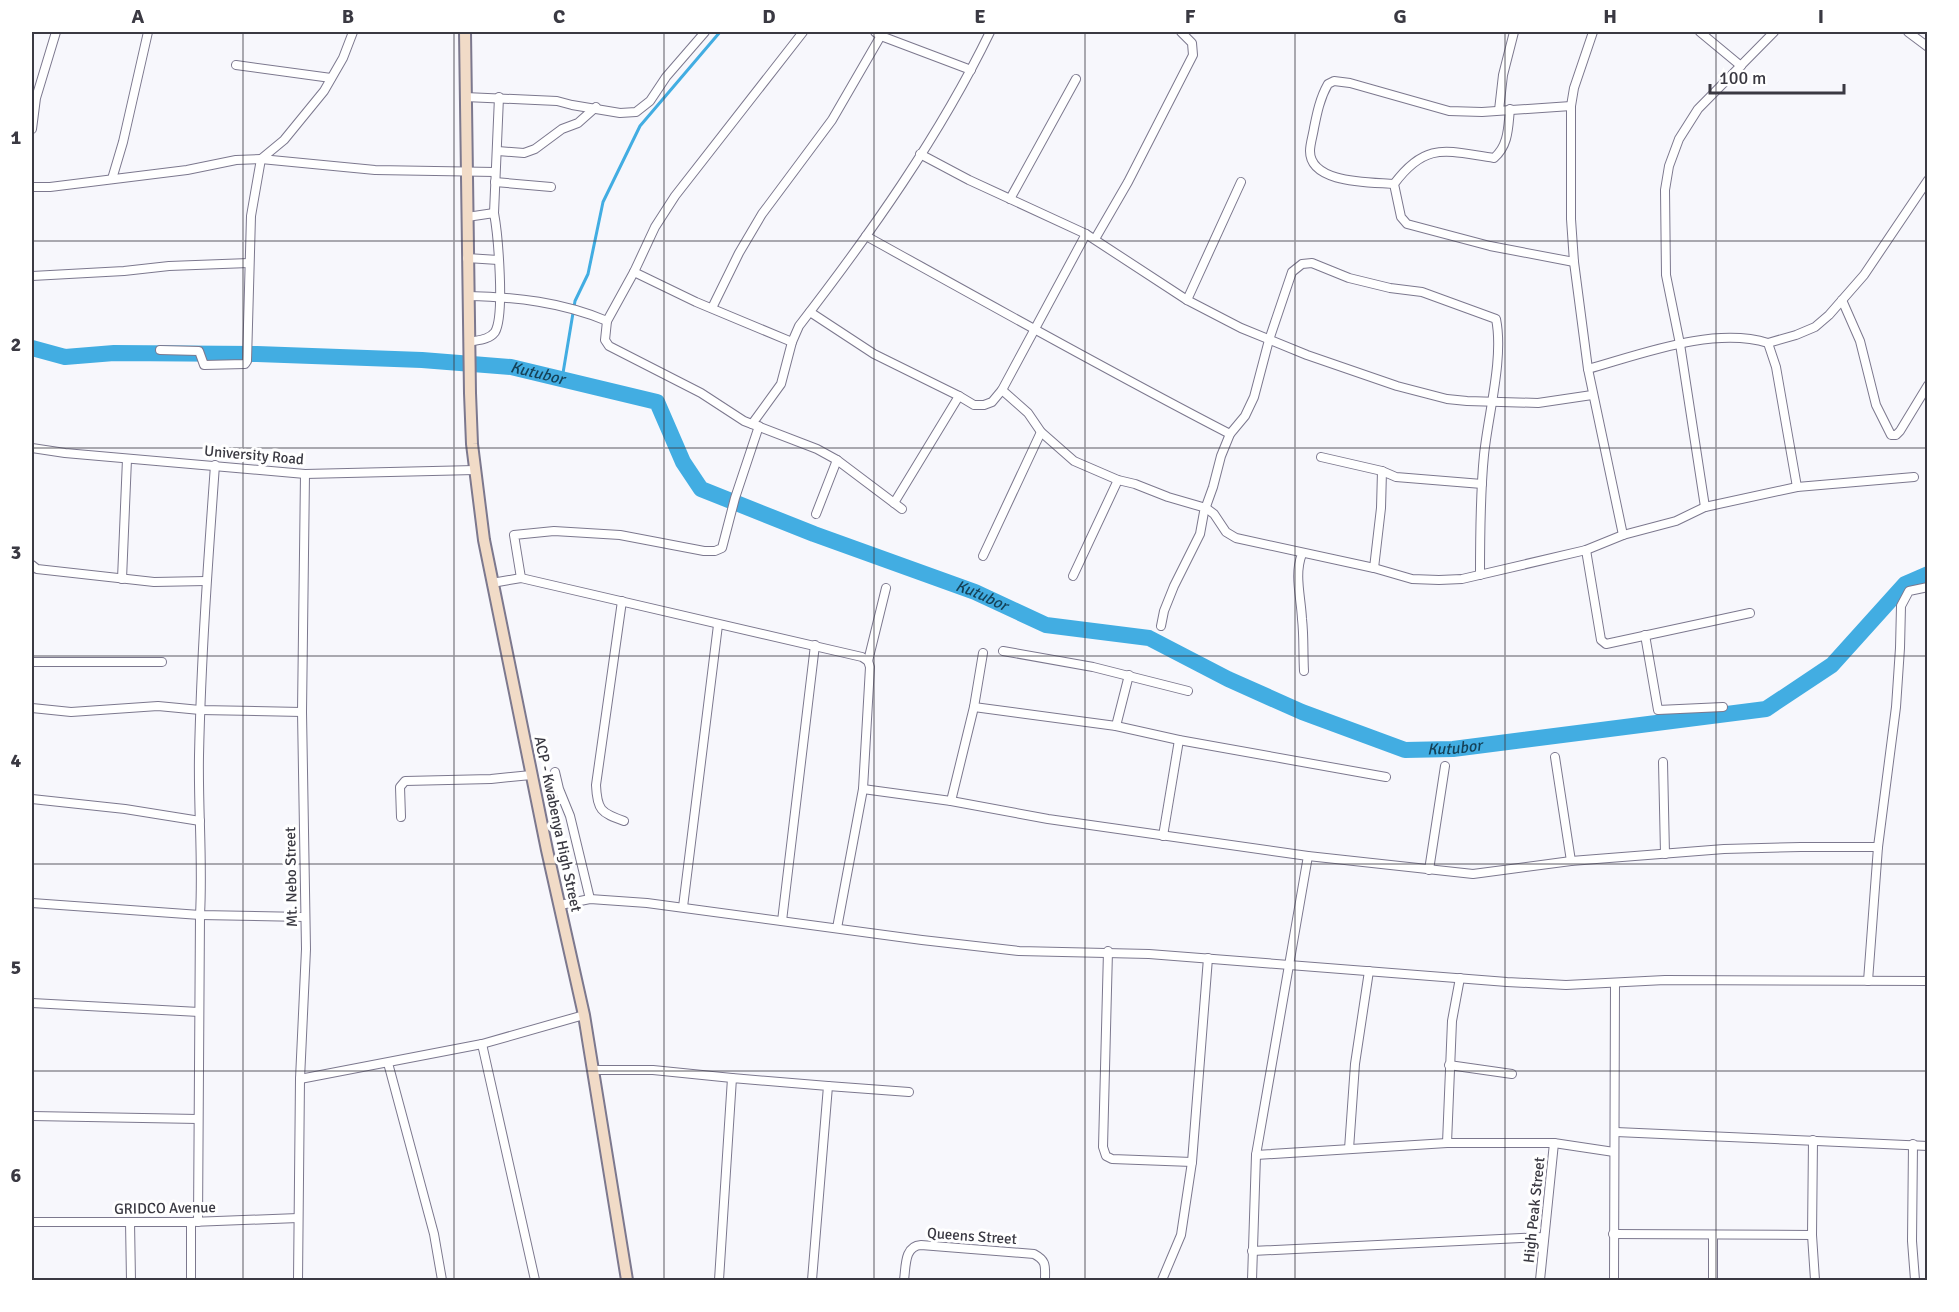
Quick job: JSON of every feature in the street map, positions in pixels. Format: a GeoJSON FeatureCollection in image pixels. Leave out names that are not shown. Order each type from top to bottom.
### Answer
{"type":"FeatureCollection","features":[{"type":"Feature","properties":{"kind":"main road","name":"ACP - Kwabenya High Street"},"geometry":{"type":"LineString","coordinates":[[465,32],[467,258],[475,470],[492,583],[531,775],[584,1015],[627,1281]]}},
{"type":"Feature","properties":{"kind":"street"},"geometry":{"type":"LineString","coordinates":[[32,129],[36,98],[56,32]]}},
{"type":"Feature","properties":{"kind":"street"},"geometry":{"type":"LineString","coordinates":[[112,179],[123,142],[148,32]]}},
{"type":"Feature","properties":{"kind":"street"},"geometry":{"type":"LineString","coordinates":[[160,350],[199,351],[204,364],[244,364],[247,361],[251,216],[261,159],[284,140],[324,91],[343,58],[353,32]]}},
{"type":"Feature","properties":{"kind":"street"},"geometry":{"type":"LineString","coordinates":[[465,97],[557,100],[572,105],[629,113],[642,109],[705,32]]}},
{"type":"Feature","properties":{"kind":"street"},"geometry":{"type":"LineString","coordinates":[[803,32],[675,196],[655,228],[607,321],[605,340],[609,346],[701,393],[744,421],[817,449],[837,460],[902,509]]}},
{"type":"Feature","properties":{"kind":"street"},"geometry":{"type":"LineString","coordinates":[[520,578],[514,535],[554,531],[620,535],[704,551],[715,551],[722,548],[756,425],[781,384],[792,342],[799,326],[876,224],[971,70],[990,32]]}},
{"type":"Feature","properties":{"kind":"street"},"geometry":{"type":"LineString","coordinates":[[1095,239],[1133,172],[1193,55],[1192,43],[1181,32]]}},
{"type":"Feature","properties":{"kind":"street"},"geometry":{"type":"LineString","coordinates":[[1500,110],[1503,75],[1514,32]]}},
{"type":"Feature","properties":{"kind":"street"},"geometry":{"type":"LineString","coordinates":[[1593,32],[1570,106],[1571,219],[1574,262],[1592,395],[1623,535]]}},
{"type":"Feature","properties":{"kind":"street"},"geometry":{"type":"LineString","coordinates":[[1700,32],[1741,66]]}},
{"type":"Feature","properties":{"kind":"street"},"geometry":{"type":"LineString","coordinates":[[1705,507],[1680,344],[1666,275],[1665,190],[1669,166],[1679,139],[1698,109],[1774,32]]}},
{"type":"Feature","properties":{"kind":"street"},"geometry":{"type":"LineString","coordinates":[[1908,32],[1928,47]]}},
{"type":"Feature","properties":{"kind":"street"},"geometry":{"type":"LineString","coordinates":[[712,308],[739,253],[762,214],[832,120],[880,33],[971,70]]}},
{"type":"Feature","properties":{"kind":"street"},"geometry":{"type":"LineString","coordinates":[[236,65],[331,78]]}},
{"type":"Feature","properties":{"kind":"street"},"geometry":{"type":"LineString","coordinates":[[1010,199],[1076,80]]}},
{"type":"Feature","properties":{"kind":"street"},"geometry":{"type":"LineString","coordinates":[[1394,184],[1335,177],[1314,166],[1310,153],[1318,111],[1328,84],[1334,81],[1350,83],[1449,111],[1482,112],[1570,106]]}},
{"type":"Feature","properties":{"kind":"street"},"geometry":{"type":"LineString","coordinates":[[469,342],[490,338],[496,330],[500,297],[494,213],[499,98]]}},
{"type":"Feature","properties":{"kind":"street"},"geometry":{"type":"LineString","coordinates":[[498,152],[524,153],[535,149],[562,129],[578,123],[596,107]]}},
{"type":"Feature","properties":{"kind":"street"},"geometry":{"type":"LineString","coordinates":[[1510,109],[1506,142],[1501,152],[1494,158],[1434,152],[1420,156],[1405,169],[1394,184],[1401,217],[1407,224],[1490,246],[1574,262]]}},
{"type":"Feature","properties":{"kind":"street"},"geometry":{"type":"LineString","coordinates":[[920,154],[969,180],[1086,234],[1187,300],[1269,340],[1396,386],[1447,399],[1467,401],[1538,403],[1592,395]]}},
{"type":"Feature","properties":{"kind":"street"},"geometry":{"type":"LineString","coordinates":[[32,187],[50,187],[187,170],[236,160],[261,159],[375,170],[495,172]]}},
{"type":"Feature","properties":{"kind":"street"},"geometry":{"type":"LineString","coordinates":[[1588,369],[1703,339],[1733,337],[1768,343],[1815,327],[1864,275],[1928,180]]}},
{"type":"Feature","properties":{"kind":"street"},"geometry":{"type":"LineString","coordinates":[[495,182],[551,187]]}},
{"type":"Feature","properties":{"kind":"street"},"geometry":{"type":"LineString","coordinates":[[1187,300],[1241,182]]}},
{"type":"Feature","properties":{"kind":"street"},"geometry":{"type":"LineString","coordinates":[[467,218],[494,213]]}},
{"type":"Feature","properties":{"kind":"street"},"geometry":{"type":"LineString","coordinates":[[810,312],[874,354],[974,405],[984,405],[992,402],[1002,390],[1086,234]]}},
{"type":"Feature","properties":{"kind":"street"},"geometry":{"type":"LineString","coordinates":[[866,236],[1113,373],[1230,434]]}},
{"type":"Feature","properties":{"kind":"street"},"geometry":{"type":"LineString","coordinates":[[467,258],[498,260]]}},
{"type":"Feature","properties":{"kind":"street"},"geometry":{"type":"LineString","coordinates":[[1161,626],[1174,586],[1198,541],[1221,456],[1230,434],[1245,416],[1254,397],[1269,340],[1292,272],[1302,264],[1312,262],[1349,278],[1390,288],[1422,292],[1496,319],[1498,329],[1496,372],[1482,484],[1480,575]]}},
{"type":"Feature","properties":{"kind":"street"},"geometry":{"type":"LineString","coordinates":[[32,276],[249,263]]}},
{"type":"Feature","properties":{"kind":"street"},"geometry":{"type":"LineString","coordinates":[[634,272],[792,342]]}},
{"type":"Feature","properties":{"kind":"street"},"geometry":{"type":"LineString","coordinates":[[468,296],[532,300],[582,310],[607,321]]}},
{"type":"Feature","properties":{"kind":"street"},"geometry":{"type":"LineString","coordinates":[[1842,300],[1860,341],[1876,405],[1891,435],[1896,435],[1900,431],[1928,385]]}},
{"type":"Feature","properties":{"kind":"street"},"geometry":{"type":"LineString","coordinates":[[1768,343],[1776,367],[1797,487]]}},
{"type":"Feature","properties":{"kind":"street"},"geometry":{"type":"LineString","coordinates":[[1002,390],[1028,413],[1041,432],[1074,460],[1118,480],[1206,508],[1214,514],[1226,532],[1236,538],[1374,568],[1412,579],[1462,579],[1586,550],[1623,535],[1676,521],[1705,507],[1797,487],[1914,477]]}},
{"type":"Feature","properties":{"kind":"street"},"geometry":{"type":"LineString","coordinates":[[894,503],[959,396]]}},
{"type":"Feature","properties":{"kind":"street"},"geometry":{"type":"LineString","coordinates":[[983,556],[1041,432]]}},
{"type":"Feature","properties":{"kind":"street","name":"University Road"},"geometry":{"type":"LineString","coordinates":[[32,448],[127,459],[305,474],[475,470]]}},
{"type":"Feature","properties":{"kind":"street"},"geometry":{"type":"LineString","coordinates":[[1320,457],[1382,471],[1396,477],[1482,484]]}},
{"type":"Feature","properties":{"kind":"street"},"geometry":{"type":"LineString","coordinates":[[122,579],[127,459]]}},
{"type":"Feature","properties":{"kind":"street"},"geometry":{"type":"LineString","coordinates":[[816,514],[837,460]]}},
{"type":"Feature","properties":{"kind":"street"},"geometry":{"type":"LineString","coordinates":[[191,1281],[198,1119],[202,874],[200,710],[206,581],[215,465]]}},
{"type":"Feature","properties":{"kind":"street"},"geometry":{"type":"LineString","coordinates":[[1374,568],[1381,508],[1382,471]]}},
{"type":"Feature","properties":{"kind":"street","name":"Mt. Nebo Street"},"geometry":{"type":"LineString","coordinates":[[298,1281],[300,1079],[306,949],[302,711],[305,474]]}},
{"type":"Feature","properties":{"kind":"street"},"geometry":{"type":"LineString","coordinates":[[1072,576],[1118,480]]}},
{"type":"Feature","properties":{"kind":"street"},"geometry":{"type":"LineString","coordinates":[[1586,550],[1601,640],[1606,644],[1750,613]]}},
{"type":"Feature","properties":{"kind":"street"},"geometry":{"type":"LineString","coordinates":[[1302,554],[1298,578],[1304,671]]}},
{"type":"Feature","properties":{"kind":"street"},"geometry":{"type":"LineString","coordinates":[[32,565],[37,569],[154,582],[206,581]]}},
{"type":"Feature","properties":{"kind":"street"},"geometry":{"type":"LineString","coordinates":[[492,583],[520,578],[718,625],[815,645],[862,657],[868,661]]}},
{"type":"Feature","properties":{"kind":"street"},"geometry":{"type":"LineString","coordinates":[[1868,981],[1878,847],[1896,707],[1901,606],[1909,591],[1928,587]]}},
{"type":"Feature","properties":{"kind":"street"},"geometry":{"type":"LineString","coordinates":[[837,928],[863,789],[870,667],[868,661],[886,588]]}},
{"type":"Feature","properties":{"kind":"street"},"geometry":{"type":"LineString","coordinates":[[622,601],[596,785],[598,807],[602,812],[624,821]]}},
{"type":"Feature","properties":{"kind":"street"},"geometry":{"type":"LineString","coordinates":[[683,907],[718,625]]}},
{"type":"Feature","properties":{"kind":"street"},"geometry":{"type":"LineString","coordinates":[[1645,635],[1658,710],[1723,707]]}},
{"type":"Feature","properties":{"kind":"street"},"geometry":{"type":"LineString","coordinates":[[782,921],[815,645]]}},
{"type":"Feature","properties":{"kind":"street"},"geometry":{"type":"LineString","coordinates":[[1003,651],[1129,675],[1188,691]]}},
{"type":"Feature","properties":{"kind":"street"},"geometry":{"type":"LineString","coordinates":[[951,801],[974,707],[983,654]]}},
{"type":"Feature","properties":{"kind":"street"},"geometry":{"type":"LineString","coordinates":[[32,662],[162,662]]}},
{"type":"Feature","properties":{"kind":"street"},"geometry":{"type":"LineString","coordinates":[[1116,726],[1129,675]]}},
{"type":"Feature","properties":{"kind":"street"},"geometry":{"type":"LineString","coordinates":[[32,708],[71,712],[158,706],[200,710],[302,711]]}},
{"type":"Feature","properties":{"kind":"street"},"geometry":{"type":"LineString","coordinates":[[974,707],[1116,726],[1179,740],[1386,777]]}},
{"type":"Feature","properties":{"kind":"street"},"geometry":{"type":"LineString","coordinates":[[1163,836],[1179,740]]}},
{"type":"Feature","properties":{"kind":"street"},"geometry":{"type":"LineString","coordinates":[[1555,757],[1571,861]]}},
{"type":"Feature","properties":{"kind":"street"},"geometry":{"type":"LineString","coordinates":[[1663,762],[1665,854]]}},
{"type":"Feature","properties":{"kind":"street"},"geometry":{"type":"LineString","coordinates":[[1429,870],[1445,766]]}},
{"type":"Feature","properties":{"kind":"street"},"geometry":{"type":"LineString","coordinates":[[555,772],[570,816],[590,899]]}},
{"type":"Feature","properties":{"kind":"street"},"geometry":{"type":"LineString","coordinates":[[401,817],[400,787],[405,781],[491,779],[531,775]]}},
{"type":"Feature","properties":{"kind":"street"},"geometry":{"type":"LineString","coordinates":[[863,789],[1163,836],[1308,856],[1473,874],[1571,861],[1724,849],[1878,847]]}},
{"type":"Feature","properties":{"kind":"street"},"geometry":{"type":"LineString","coordinates":[[32,799],[125,809],[200,821]]}},
{"type":"Feature","properties":{"kind":"street"},"geometry":{"type":"LineString","coordinates":[[1252,1281],[1256,1155],[1308,856]]}},
{"type":"Feature","properties":{"kind":"street"},"geometry":{"type":"LineString","coordinates":[[560,905],[590,899],[683,907],[1019,951],[1108,951],[1566,985],[1677,980],[1928,981]]}},
{"type":"Feature","properties":{"kind":"street"},"geometry":{"type":"LineString","coordinates":[[32,903],[200,915],[304,917]]}},
{"type":"Feature","properties":{"kind":"street"},"geometry":{"type":"LineString","coordinates":[[1108,951],[1103,1147],[1106,1156],[1112,1159],[1192,1162]]}},
{"type":"Feature","properties":{"kind":"street"},"geometry":{"type":"LineString","coordinates":[[1162,1281],[1181,1235],[1192,1162],[1208,958]]}},
{"type":"Feature","properties":{"kind":"street"},"geometry":{"type":"LineString","coordinates":[[1349,1149],[1355,1064],[1369,971]]}},
{"type":"Feature","properties":{"kind":"street"},"geometry":{"type":"LineString","coordinates":[[1447,1143],[1452,1021],[1460,978]]}},
{"type":"Feature","properties":{"kind":"street"},"geometry":{"type":"LineString","coordinates":[[1614,1281],[1615,984]]}},
{"type":"Feature","properties":{"kind":"street"},"geometry":{"type":"LineString","coordinates":[[32,1003],[199,1012]]}},
{"type":"Feature","properties":{"kind":"street"},"geometry":{"type":"LineString","coordinates":[[300,1079],[482,1044],[584,1015]]}},
{"type":"Feature","properties":{"kind":"street"},"geometry":{"type":"LineString","coordinates":[[482,1044],[535,1281]]}},
{"type":"Feature","properties":{"kind":"street"},"geometry":{"type":"LineString","coordinates":[[388,1063],[434,1234],[442,1281]]}},
{"type":"Feature","properties":{"kind":"street"},"geometry":{"type":"LineString","coordinates":[[1449,1065],[1512,1074]]}},
{"type":"Feature","properties":{"kind":"street"},"geometry":{"type":"LineString","coordinates":[[594,1070],[653,1070],[909,1092]]}},
{"type":"Feature","properties":{"kind":"street"},"geometry":{"type":"LineString","coordinates":[[719,1281],[732,1077]]}},
{"type":"Feature","properties":{"kind":"street"},"geometry":{"type":"LineString","coordinates":[[812,1281],[828,1086]]}},
{"type":"Feature","properties":{"kind":"street"},"geometry":{"type":"LineString","coordinates":[[32,1116],[198,1119]]}},
{"type":"Feature","properties":{"kind":"street"},"geometry":{"type":"LineString","coordinates":[[1616,1132],[1928,1146]]}},
{"type":"Feature","properties":{"kind":"street"},"geometry":{"type":"LineString","coordinates":[[1813,1140],[1812,1235],[1815,1281]]}},
{"type":"Feature","properties":{"kind":"street"},"geometry":{"type":"LineString","coordinates":[[1256,1155],[1447,1143],[1554,1143],[1614,1152]]}},
{"type":"Feature","properties":{"kind":"street","name":"High Peak Street"},"geometry":{"type":"LineString","coordinates":[[1540,1281],[1554,1143]]}},
{"type":"Feature","properties":{"kind":"street"},"geometry":{"type":"LineString","coordinates":[[1913,1144],[1912,1241],[1915,1281]]}},
{"type":"Feature","properties":{"kind":"street","name":"GRIDCO Avenue"},"geometry":{"type":"LineString","coordinates":[[32,1222],[194,1222],[298,1218]]}},
{"type":"Feature","properties":{"kind":"street"},"geometry":{"type":"LineString","coordinates":[[130,1222],[130,1281]]}},
{"type":"Feature","properties":{"kind":"street"},"geometry":{"type":"LineString","coordinates":[[1613,1234],[1812,1235]]}},
{"type":"Feature","properties":{"kind":"street"},"geometry":{"type":"LineString","coordinates":[[1713,1235],[1713,1281]]}},
{"type":"Feature","properties":{"kind":"street"},"geometry":{"type":"LineString","coordinates":[[1252,1251],[1544,1237]]}},
{"type":"Feature","properties":{"kind":"street","name":"Queens Street"},"geometry":{"type":"LineString","coordinates":[[904,1281],[909,1250],[921,1245],[1034,1254],[1042,1258],[1045,1267],[1045,1281]]}},
{"type":"Feature","properties":{"kind":"waterway"},"geometry":{"type":"LineString","coordinates":[[562,379],[575,301],[588,274],[603,202],[640,126],[720,32]]}},
{"type":"Feature","properties":{"kind":"waterway","name":"Kutubor"},"geometry":{"type":"LineString","coordinates":[[32,348],[65,357],[114,353],[257,354],[422,360],[511,367],[657,402],[683,462],[701,489],[814,534],[975,592],[1046,625],[1149,638],[1228,679],[1302,712],[1405,750],[1453,749],[1766,709],[1832,665],[1905,584],[1928,574]]}}]}
